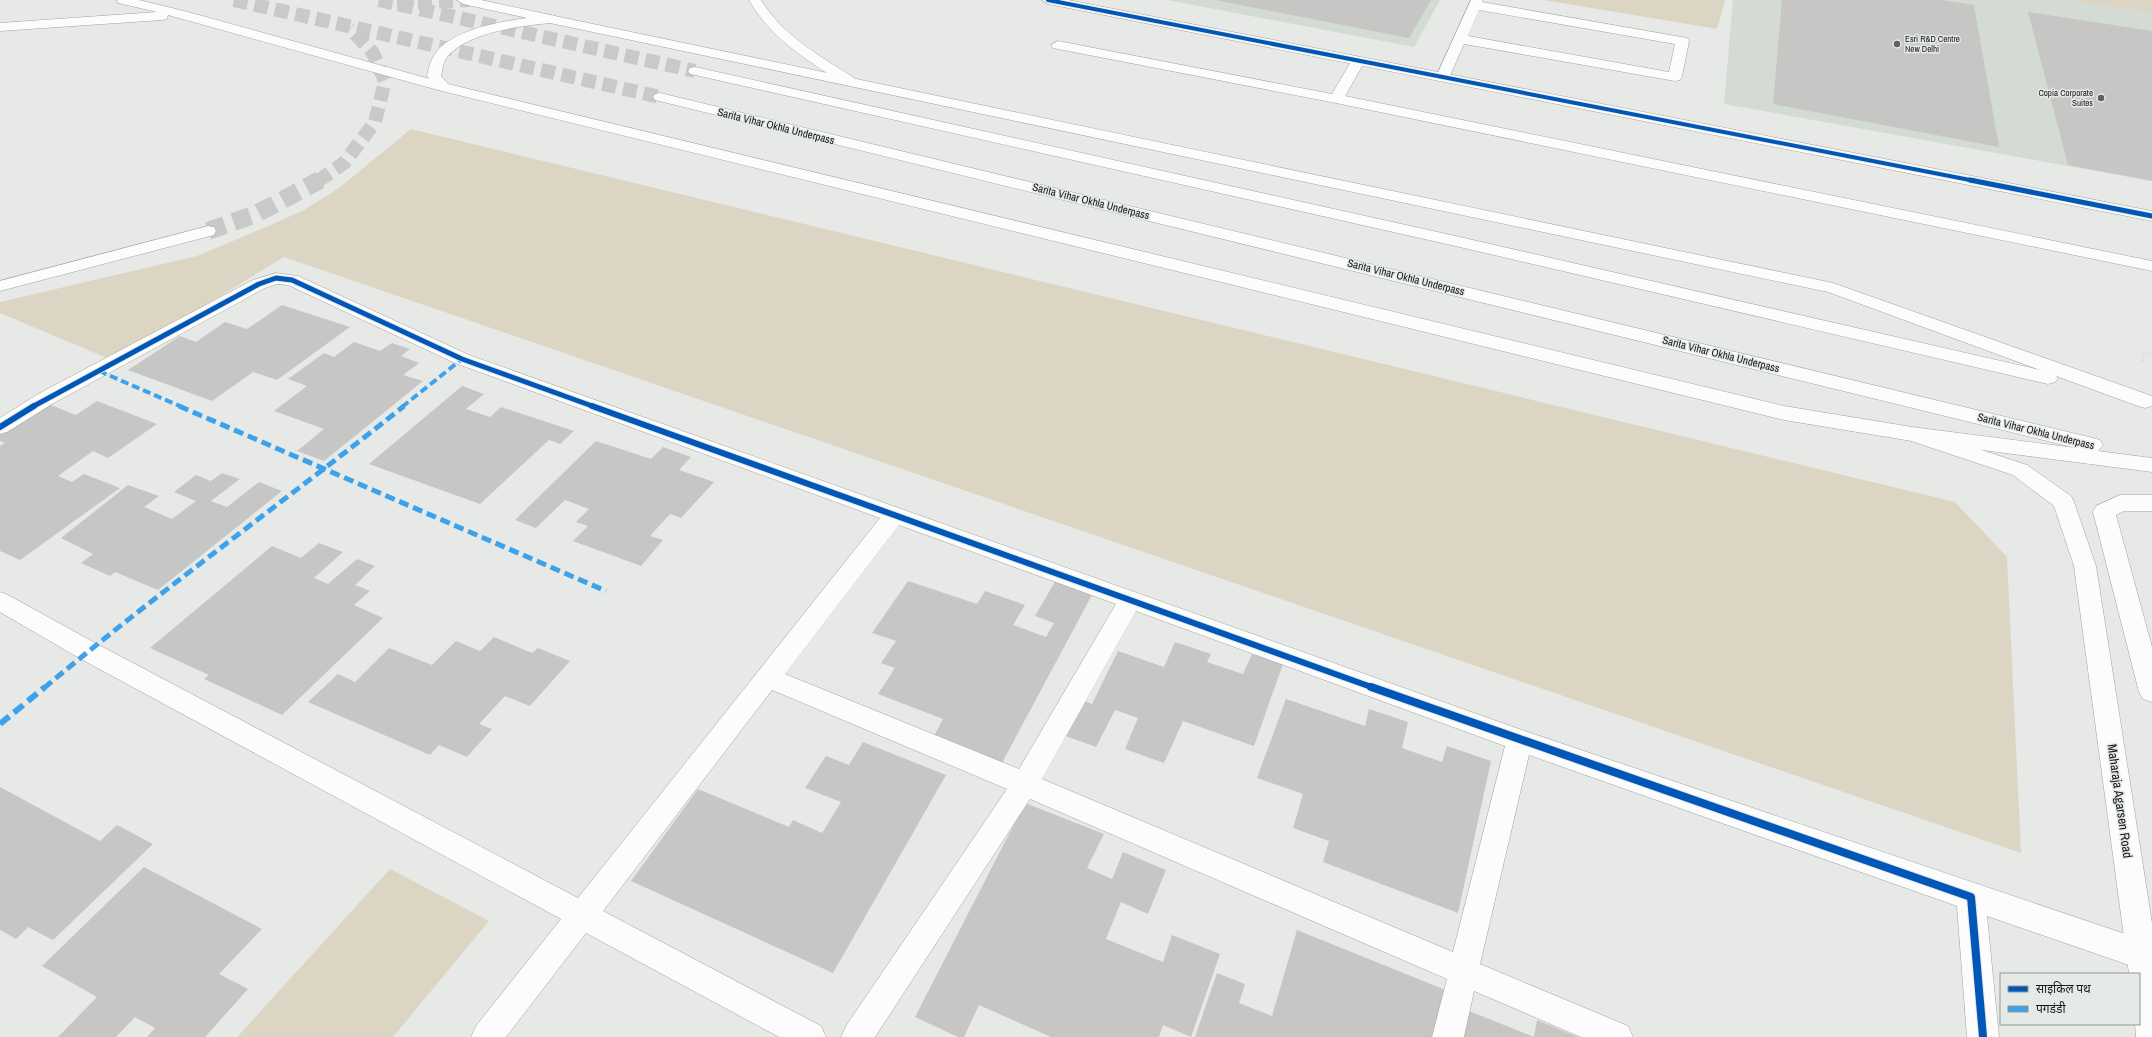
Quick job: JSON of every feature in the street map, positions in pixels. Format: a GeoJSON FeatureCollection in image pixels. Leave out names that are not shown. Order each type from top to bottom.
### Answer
{"type":"FeatureCollection","features":[{"type":"Feature","properties":{"kind":"main road"},"geometry":{"type":"LineString","coordinates":[[124,0],[443,87],[1784,413],[1912,434],[2152,465]]}},
{"type":"Feature","properties":{"kind":"main road"},"geometry":{"type":"LineString","coordinates":[[463,0],[1833,288],[2148,402]]}},
{"type":"Feature","properties":{"kind":"main road"},"geometry":{"type":"LineString","coordinates":[[756,0],[761,11],[795,45],[849,81]]}},
{"type":"Feature","properties":{"kind":"main road"},"geometry":{"type":"LineString","coordinates":[[1048,0],[1071,2],[1358,61],[2152,216]]}},
{"type":"Feature","properties":{"kind":"main road"},"geometry":{"type":"LineString","coordinates":[[1443,77],[1476,3],[1682,41],[1674,77],[1460,39]]}},
{"type":"Feature","properties":{"kind":"main road"},"geometry":{"type":"LineString","coordinates":[[0,27],[183,15]]}},
{"type":"Feature","properties":{"kind":"main road"},"geometry":{"type":"LineString","coordinates":[[443,87],[434,76],[437,63],[448,50],[467,38],[493,28],[521,22],[550,19]]}},
{"type":"Feature","properties":{"kind":"main road"},"geometry":{"type":"LineString","coordinates":[[1058,45],[1336,99],[2152,266]]}},
{"type":"Feature","properties":{"kind":"main road"},"geometry":{"type":"LineString","coordinates":[[1336,99],[1358,61]]}},
{"type":"Feature","properties":{"kind":"main road"},"geometry":{"type":"LineString","coordinates":[[695,71],[1443,238],[2148,402]]}},
{"type":"Feature","properties":{"kind":"main road","name":"Sarita Vihar Okhla Underpass"},"geometry":{"type":"LineString","coordinates":[[660,98],[2152,460]]}},
{"type":"Feature","properties":{"kind":"main road"},"geometry":{"type":"LineString","coordinates":[[0,286],[111,258],[208,231]]}},
{"type":"Feature","properties":{"kind":"main road"},"geometry":{"type":"LineString","coordinates":[[0,428],[45,399],[259,284],[276,278],[292,280],[462,359],[1519,740],[1971,897],[2147,956]]}},
{"type":"Feature","properties":{"kind":"main road","name":"Maharaja Agarsen Road"},"geometry":{"type":"LineString","coordinates":[[1912,434],[2020,470],[2063,502],[2086,566],[2147,956],[2152,1037]]}},
{"type":"Feature","properties":{"kind":"main road"},"geometry":{"type":"LineString","coordinates":[[2152,503],[2120,503],[2104,512],[2152,692]]}},
{"type":"Feature","properties":{"kind":"main road"},"geometry":{"type":"LineString","coordinates":[[487,1037],[895,515]]}},
{"type":"Feature","properties":{"kind":"main road"},"geometry":{"type":"LineString","coordinates":[[857,1037],[1025,784],[1130,600]]}},
{"type":"Feature","properties":{"kind":"main road"},"geometry":{"type":"LineString","coordinates":[[0,601],[95,654],[810,1037]]}},
{"type":"Feature","properties":{"kind":"main road"},"geometry":{"type":"LineString","coordinates":[[769,678],[1025,784],[1464,973],[1617,1037]]}},
{"type":"Feature","properties":{"kind":"main road"},"geometry":{"type":"LineString","coordinates":[[1448,1037],[1519,740]]}},
{"type":"Feature","properties":{"kind":"main road"},"geometry":{"type":"LineString","coordinates":[[1971,897],[1983,1037]]}},
{"type":"Feature","properties":{"kind":"path"},"geometry":{"type":"LineString","coordinates":[[2143,353],[2152,355]]}},
{"type":"Feature","properties":{"kind":"shaded area"},"geometry":{"type":"Polygon","coordinates":[[[1167,0],[1440,0],[1414,47],[1167,0]]]}},
{"type":"Feature","properties":{"kind":"shaded area"},"geometry":{"type":"Polygon","coordinates":[[[1543,0],[1725,0],[1717,29],[1543,0]]]}},
{"type":"Feature","properties":{"kind":"shaded area"},"geometry":{"type":"Polygon","coordinates":[[[1733,0],[2065,0],[2152,13],[2152,181],[1724,104],[1733,0]]]}},
{"type":"Feature","properties":{"kind":"shaded area"},"geometry":{"type":"Polygon","coordinates":[[[2065,0],[2152,0],[2152,13],[2065,0]]]}},
{"type":"Feature","properties":{"kind":"shaded area"},"geometry":{"type":"Polygon","coordinates":[[[411,129],[1955,502],[2007,557],[2021,853],[284,257],[114,361],[0,313],[0,302],[197,256],[304,210],[339,188],[411,129]]]}},
{"type":"Feature","properties":{"kind":"shaded area"},"geometry":{"type":"Polygon","coordinates":[[[390,869],[489,921],[393,1037],[237,1037],[390,869]]]}},
{"type":"Feature","properties":{"kind":"building"},"geometry":{"type":"Polygon","coordinates":[[[1215,0],[1431,0],[1409,38],[1215,0]]]}},
{"type":"Feature","properties":{"kind":"building"},"geometry":{"type":"Polygon","coordinates":[[[1782,0],[1941,0],[1974,5],[1999,147],[1773,104],[1782,0]]]}},
{"type":"Feature","properties":{"kind":"building","name":"Copia Corporate Suites"},"geometry":{"type":"Polygon","coordinates":[[[2028,12],[2152,31],[2152,181],[2068,165],[2028,12]]]}},
{"type":"Feature","properties":{"kind":"building"},"geometry":{"type":"Polygon","coordinates":[[[282,305],[350,327],[277,380],[253,372],[212,401],[128,370],[180,336],[196,342],[225,322],[247,329],[282,305]]]}},
{"type":"Feature","properties":{"kind":"building"},"geometry":{"type":"Polygon","coordinates":[[[354,342],[380,351],[392,343],[410,349],[401,356],[419,363],[403,375],[423,381],[324,461],[297,451],[324,429],[274,411],[307,386],[288,379],[324,353],[334,357],[354,342]]]}},
{"type":"Feature","properties":{"kind":"building"},"geometry":{"type":"Polygon","coordinates":[[[462,386],[484,394],[466,409],[490,417],[501,407],[574,431],[560,444],[549,440],[480,504],[369,464],[462,386]]]}},
{"type":"Feature","properties":{"kind":"building"},"geometry":{"type":"Polygon","coordinates":[[[97,401],[157,424],[108,458],[93,451],[58,476],[72,482],[84,474],[120,488],[20,560],[0,551],[0,446],[5,443],[0,441],[0,433],[46,403],[76,415],[97,401]]]}},
{"type":"Feature","properties":{"kind":"building"},"geometry":{"type":"Polygon","coordinates":[[[596,441],[651,459],[663,447],[691,457],[679,470],[714,482],[681,518],[670,514],[650,536],[663,540],[641,566],[573,541],[588,526],[576,522],[589,509],[565,500],[536,528],[515,520],[596,441]]]}},
{"type":"Feature","properties":{"kind":"building"},"geometry":{"type":"Polygon","coordinates":[[[222,473],[240,479],[211,501],[227,507],[259,482],[282,491],[158,590],[115,572],[110,576],[81,563],[93,554],[61,538],[128,485],[159,496],[144,507],[172,519],[196,501],[174,492],[196,475],[211,481],[222,473]]]}},
{"type":"Feature","properties":{"kind":"building"},"geometry":{"type":"Polygon","coordinates":[[[319,543],[343,552],[314,578],[328,584],[357,559],[375,566],[355,585],[370,591],[354,605],[383,618],[282,715],[204,679],[209,675],[150,648],[272,546],[301,558],[319,543]]]}},
{"type":"Feature","properties":{"kind":"building"},"geometry":{"type":"Polygon","coordinates":[[[1056,580],[1093,593],[1002,763],[934,736],[943,719],[878,694],[895,668],[881,663],[896,641],[872,633],[908,581],[977,604],[985,591],[1025,605],[1013,625],[1046,637],[1054,623],[1035,616],[1056,580]]]}},
{"type":"Feature","properties":{"kind":"building"},"geometry":{"type":"Polygon","coordinates":[[[494,637],[532,653],[538,648],[570,661],[530,706],[505,696],[479,724],[492,729],[467,757],[439,745],[430,755],[308,702],[338,674],[355,682],[389,648],[432,665],[456,641],[480,651],[494,637]]]}},
{"type":"Feature","properties":{"kind":"building"},"geometry":{"type":"Polygon","coordinates":[[[1175,642],[1211,654],[1207,662],[1243,674],[1252,654],[1283,664],[1254,746],[1183,721],[1164,763],[1125,749],[1138,718],[1115,710],[1096,747],[1060,734],[1078,698],[1092,704],[1118,651],[1164,667],[1175,642]]]}},
{"type":"Feature","properties":{"kind":"building"},"geometry":{"type":"Polygon","coordinates":[[[1286,699],[1365,726],[1369,709],[1408,722],[1402,748],[1442,762],[1447,746],[1491,761],[1458,913],[1323,862],[1329,841],[1293,828],[1303,794],[1257,778],[1286,699]]]}},
{"type":"Feature","properties":{"kind":"building"},"geometry":{"type":"Polygon","coordinates":[[[863,742],[946,775],[833,973],[631,881],[698,789],[789,827],[793,820],[822,833],[841,802],[805,788],[826,756],[849,765],[863,742]]]}},
{"type":"Feature","properties":{"kind":"building"},"geometry":{"type":"Polygon","coordinates":[[[0,787],[100,841],[117,825],[153,844],[53,940],[28,927],[16,939],[0,930],[0,787]]]}},
{"type":"Feature","properties":{"kind":"building"},"geometry":{"type":"Polygon","coordinates":[[[1025,803],[1104,834],[1087,868],[1112,879],[1123,852],[1166,870],[1148,914],[1121,902],[1106,939],[1163,962],[1172,935],[1220,954],[1191,1037],[1163,1025],[1159,1037],[1051,1037],[979,1005],[964,1037],[958,1037],[915,1017],[1025,803]]]}},
{"type":"Feature","properties":{"kind":"building"},"geometry":{"type":"Polygon","coordinates":[[[144,867],[262,929],[219,974],[248,989],[205,1037],[147,1037],[155,1028],[135,1017],[116,1037],[58,1037],[97,997],[42,966],[144,867]]]}},
{"type":"Feature","properties":{"kind":"building"},"geometry":{"type":"Polygon","coordinates":[[[1297,930],[1448,991],[1439,1037],[1195,1037],[1217,973],[1245,984],[1239,1003],[1272,1016],[1297,930]]]}},
{"type":"Feature","properties":{"kind":"building"},"geometry":{"type":"Polygon","coordinates":[[[1464,1009],[1534,1037],[1458,1037],[1464,1009]]]}},
{"type":"Feature","properties":{"kind":"building"},"geometry":{"type":"Polygon","coordinates":[[[1537,1020],[1578,1037],[1534,1037],[1537,1020]]]}},
{"type":"Feature","properties":{"kind":"tunnel"},"geometry":{"type":"LineString","coordinates":[[234,0],[660,97]]}},
{"type":"Feature","properties":{"kind":"tunnel"},"geometry":{"type":"LineString","coordinates":[[379,0],[695,71]]}},
{"type":"Feature","properties":{"kind":"tunnel"},"geometry":{"type":"LineString","coordinates":[[397,4],[469,0]]}},
{"type":"Feature","properties":{"kind":"tunnel"},"geometry":{"type":"LineString","coordinates":[[318,181],[344,163],[375,122],[385,81],[373,53],[350,28]]}},
{"type":"Feature","properties":{"kind":"tunnel"},"geometry":{"type":"LineString","coordinates":[[208,231],[256,214],[320,180]]}},
{"type":"Feature","properties":{"kind":"marked path"},"geometry":{"type":"LineString","coordinates":[[0,724],[88,651],[325,469],[462,359]]}},
{"type":"Feature","properties":{"kind":"marked path"},"geometry":{"type":"LineString","coordinates":[[99,371],[606,591]]}},
{"type":"Feature","properties":{"kind":"cycle path"},"geometry":{"type":"LineString","coordinates":[[1048,0],[2152,216]]}},
{"type":"Feature","properties":{"kind":"cycle path"},"geometry":{"type":"LineString","coordinates":[[0,427],[45,399],[259,284],[276,278],[292,280],[462,359],[1519,740],[1971,897],[1983,1037]]}},
{"type":"Feature","properties":{"kind":"place","name":"Esri R&D Centre New Delhi"},"geometry":{"type":"Point","coordinates":[1897,44]}},
{"type":"Feature","properties":{"kind":"place","name":"Copia Corporate Suites"},"geometry":{"type":"Point","coordinates":[2101,98]}}]}
